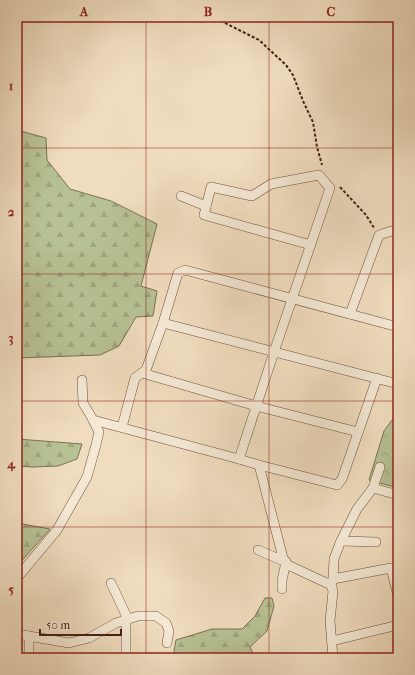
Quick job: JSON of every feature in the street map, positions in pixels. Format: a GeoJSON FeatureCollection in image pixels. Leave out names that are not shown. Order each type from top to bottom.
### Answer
{"type":"FeatureCollection","features":[{"type":"Feature","properties":{"kind":"street"},"geometry":{"type":"LineString","coordinates":[[239,459],[274,352],[311,245],[330,188],[319,175],[271,184],[252,196],[211,187],[204,215],[311,245]]}},
{"type":"Feature","properties":{"kind":"street"},"geometry":{"type":"LineString","coordinates":[[181,196],[206,206]]}},
{"type":"Feature","properties":{"kind":"street"},"geometry":{"type":"LineString","coordinates":[[350,314],[379,235],[398,229]]}},
{"type":"Feature","properties":{"kind":"street"},"geometry":{"type":"LineString","coordinates":[[122,427],[135,378],[146,370],[163,323],[178,273],[185,270],[398,327]]}},
{"type":"Feature","properties":{"kind":"street"},"geometry":{"type":"LineString","coordinates":[[163,323],[398,384]]}},
{"type":"Feature","properties":{"kind":"street"},"geometry":{"type":"LineString","coordinates":[[142,373],[256,406],[358,432]]}},
{"type":"Feature","properties":{"kind":"street"},"geometry":{"type":"LineString","coordinates":[[93,420],[337,485],[342,479],[377,378]]}},
{"type":"Feature","properties":{"kind":"street"},"geometry":{"type":"LineString","coordinates":[[17,578],[57,530],[87,477],[99,432],[83,403],[82,380]]}},
{"type":"Feature","properties":{"kind":"street"},"geometry":{"type":"LineString","coordinates":[[259,465],[283,558],[288,565],[332,582],[392,568],[398,596]]}},
{"type":"Feature","properties":{"kind":"street"},"geometry":{"type":"LineString","coordinates":[[333,658],[330,621],[334,558],[356,509],[373,488],[380,467]]}},
{"type":"Feature","properties":{"kind":"street"},"geometry":{"type":"LineString","coordinates":[[373,488],[398,495]]}},
{"type":"Feature","properties":{"kind":"street"},"geometry":{"type":"LineString","coordinates":[[341,541],[376,542]]}},
{"type":"Feature","properties":{"kind":"street"},"geometry":{"type":"LineString","coordinates":[[258,550],[286,562]]}},
{"type":"Feature","properties":{"kind":"street"},"geometry":{"type":"LineString","coordinates":[[282,589],[282,580],[286,562]]}},
{"type":"Feature","properties":{"kind":"street"},"geometry":{"type":"LineString","coordinates":[[111,583],[126,615],[126,658]]}},
{"type":"Feature","properties":{"kind":"street"},"geometry":{"type":"LineString","coordinates":[[17,634],[70,643],[89,638],[116,623],[138,616],[156,616],[166,623],[169,631],[167,643]]}},
{"type":"Feature","properties":{"kind":"street"},"geometry":{"type":"LineString","coordinates":[[332,641],[398,625]]}},
{"type":"Feature","properties":{"kind":"street"},"geometry":{"type":"LineString","coordinates":[[29,636],[29,658]]}},
{"type":"Feature","properties":{"kind":"path"},"geometry":{"type":"LineString","coordinates":[[206,17],[219,20],[259,40],[286,65],[293,75],[313,122],[317,147],[323,168]]}},
{"type":"Feature","properties":{"kind":"path"},"geometry":{"type":"LineString","coordinates":[[339,186],[366,215],[379,235]]}},
{"type":"Feature","properties":{"kind":"green space"},"geometry":{"type":"Polygon","coordinates":[[[17,130],[46,138],[47,160],[70,189],[111,201],[157,224],[141,286],[157,291],[153,316],[136,317],[119,346],[100,355],[17,358],[17,130]]]}},
{"type":"Feature","properties":{"kind":"green space"},"geometry":{"type":"Polygon","coordinates":[[[398,412],[398,488],[369,480],[384,431],[398,412]]]}},
{"type":"Feature","properties":{"kind":"green space"},"geometry":{"type":"Polygon","coordinates":[[[17,439],[82,444],[77,459],[58,466],[17,466],[17,439]]]}},
{"type":"Feature","properties":{"kind":"green space"},"geometry":{"type":"Polygon","coordinates":[[[17,523],[50,529],[17,566],[17,523]]]}},
{"type":"Feature","properties":{"kind":"green space"},"geometry":{"type":"Polygon","coordinates":[[[265,598],[272,598],[274,606],[267,631],[250,647],[255,658],[174,658],[176,640],[212,629],[242,629],[255,616],[265,598]]]}}]}
